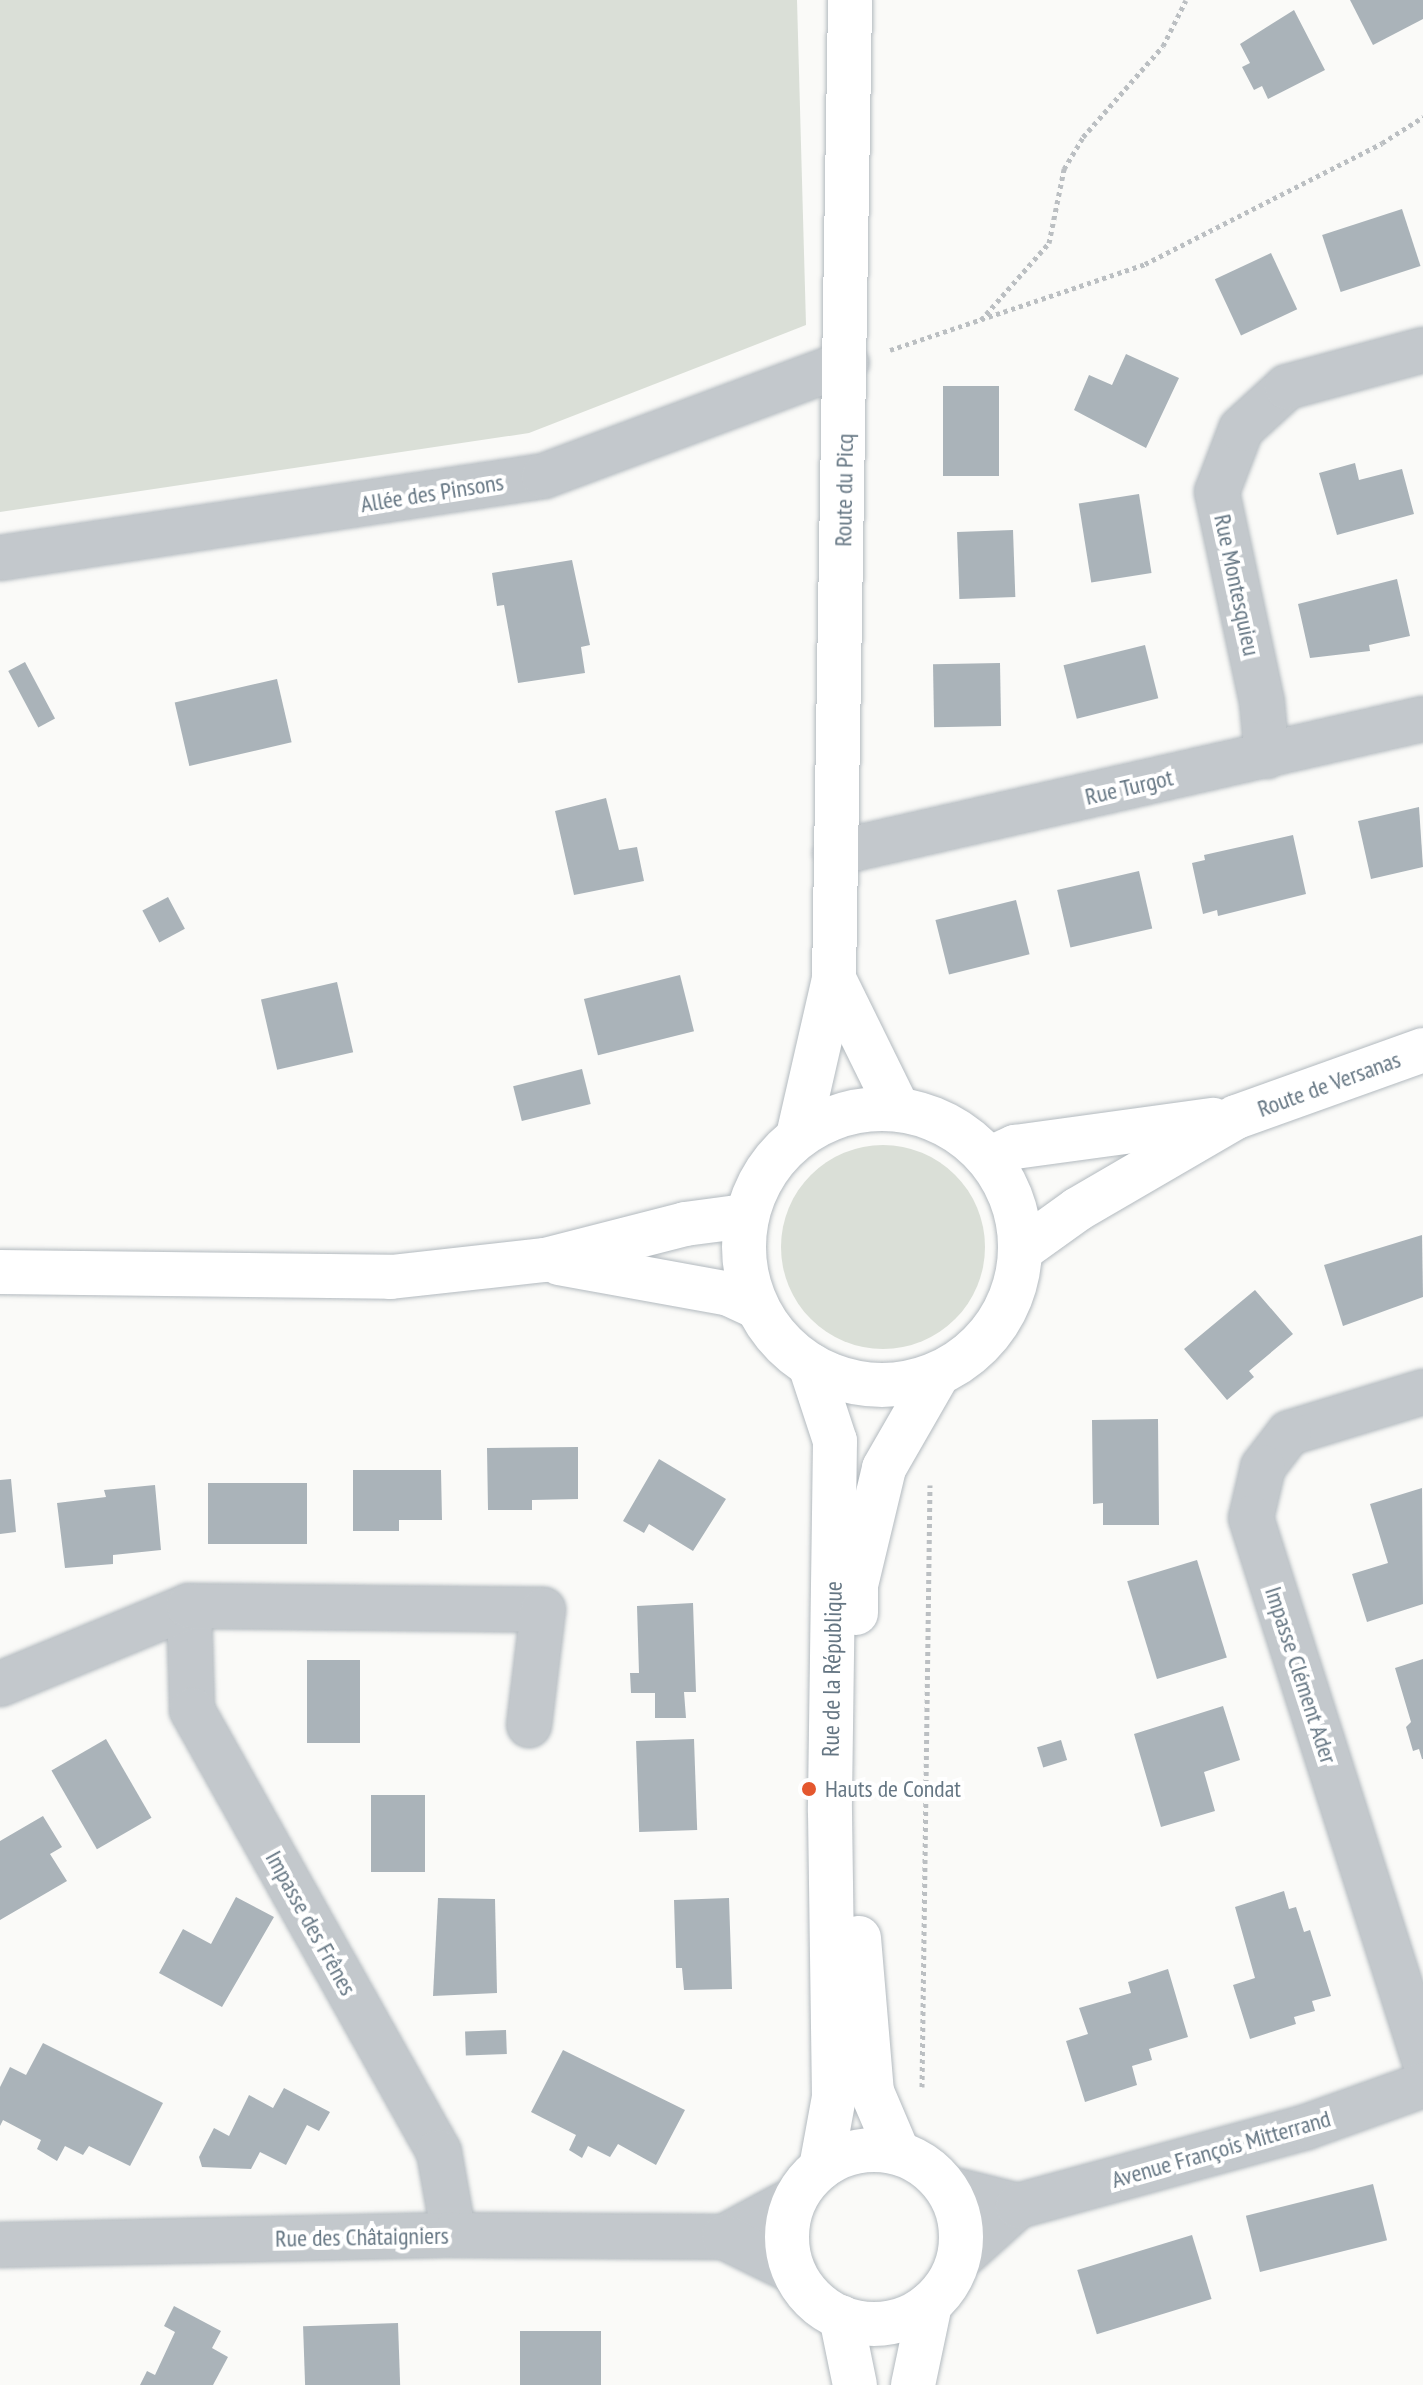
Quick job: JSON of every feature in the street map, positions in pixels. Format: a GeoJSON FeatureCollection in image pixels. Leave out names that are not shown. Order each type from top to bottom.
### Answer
{"type":"FeatureCollection","features":[{"type":"Feature","properties":{"kind":"main road","name":"Route du Picq"},"geometry":{"type":"LineString","coordinates":[[798,1136],[834,979],[847,363],[850,0]]}},
{"type":"Feature","properties":{"kind":"main road","name":"Route du Picq"},"geometry":{"type":"LineString","coordinates":[[834,979],[898,1109]]}},
{"type":"Feature","properties":{"kind":"main road","name":"Route de Versanas"},"geometry":{"type":"LineString","coordinates":[[1236,1117],[1423,1050]]}},
{"type":"Feature","properties":{"kind":"main road"},"geometry":{"type":"LineString","coordinates":[[898,1109],[953,1129],[989,1159],[1014,1207],[1021,1250],[1015,1289],[997,1324],[971,1354],[938,1374],[895,1385],[851,1382],[810,1365],[780,1340],[757,1307],[744,1263],[746,1216],[775,1158],[798,1136],[830,1118],[863,1110],[898,1109]]}},
{"type":"Feature","properties":{"kind":"main road"},"geometry":{"type":"LineString","coordinates":[[989,1159],[1015,1147],[1236,1117]]}},
{"type":"Feature","properties":{"kind":"main road"},"geometry":{"type":"LineString","coordinates":[[1021,1250],[1078,1209],[1236,1117]]}},
{"type":"Feature","properties":{"kind":"main road"},"geometry":{"type":"LineString","coordinates":[[0,1272],[391,1277],[545,1260],[685,1224],[746,1216]]}},
{"type":"Feature","properties":{"kind":"main road"},"geometry":{"type":"LineString","coordinates":[[545,1260],[729,1294],[757,1307]]}},
{"type":"Feature","properties":{"kind":"main road","name":"Rue de la République"},"geometry":{"type":"LineString","coordinates":[[809,2183],[834,2097],[830,1812],[835,1441],[810,1365]]}},
{"type":"Feature","properties":{"kind":"main road","name":"Rue de la République"},"geometry":{"type":"LineString","coordinates":[[898,2153],[872,2092],[856,1900],[856,1585],[884,1468],[938,1374]]}},
{"type":"Feature","properties":{"kind":"main road"},"geometry":{"type":"LineString","coordinates":[[913,2385],[930,2304],[959,2259],[957,2211],[947,2188],[917,2161],[898,2153],[845,2155],[809,2183],[788,2222],[795,2272],[822,2306],[841,2317],[887,2323],[930,2304]]}},
{"type":"Feature","properties":{"kind":"main road"},"geometry":{"type":"LineString","coordinates":[[841,2317],[855,2385]]}},
{"type":"Feature","properties":{"kind":"street","name":"Rue Montesquieu"},"geometry":{"type":"LineString","coordinates":[[1267,756],[1262,702],[1217,492],[1241,429],[1287,387],[1423,350]]}},
{"type":"Feature","properties":{"kind":"street","name":"Allée des Pinsons"},"geometry":{"type":"LineString","coordinates":[[0,558],[544,476],[847,363]]}},
{"type":"Feature","properties":{"kind":"street","name":"Rue Turgot"},"geometry":{"type":"LineString","coordinates":[[835,853],[1423,719]]}},
{"type":"Feature","properties":{"kind":"street","name":"Impasse Clément Ader"},"geometry":{"type":"LineString","coordinates":[[1423,1392],[1289,1433],[1263,1467],[1251,1518],[1423,2057]]}},
{"type":"Feature","properties":{"kind":"street"},"geometry":{"type":"LineString","coordinates":[[0,1684],[189,1606],[543,1610],[529,1725]]}},
{"type":"Feature","properties":{"kind":"street","name":"Impasse des Frênes"},"geometry":{"type":"LineString","coordinates":[[189,1606],[192,1710],[439,2152],[454,2235]]}},
{"type":"Feature","properties":{"kind":"street","name":"Avenue François Mitterrand"},"geometry":{"type":"LineString","coordinates":[[959,2259],[1018,2206],[1306,2127],[1423,2085]]}},
{"type":"Feature","properties":{"kind":"street","name":"Rue des Châtaigniers"},"geometry":{"type":"LineString","coordinates":[[724,2237],[809,2183]]}},
{"type":"Feature","properties":{"kind":"street","name":"Avenue François Mitterrand"},"geometry":{"type":"LineString","coordinates":[[947,2188],[1018,2206]]}},
{"type":"Feature","properties":{"kind":"street","name":"Rue des Châtaigniers"},"geometry":{"type":"LineString","coordinates":[[0,2245],[454,2235],[724,2237],[795,2272]]}},
{"type":"Feature","properties":{"kind":"path"},"geometry":{"type":"LineString","coordinates":[[981,320],[1049,243],[1064,169],[1083,137],[1163,46],[1186,0]]}},
{"type":"Feature","properties":{"kind":"path"},"geometry":{"type":"LineString","coordinates":[[847,363],[1145,264],[1382,143],[1423,117]]}},
{"type":"Feature","properties":{"kind":"path"},"geometry":{"type":"LineString","coordinates":[[922,2094],[930,1481]]}},
{"type":"Feature","properties":{"kind":"shaded area"},"geometry":{"type":"Polygon","coordinates":[[[0,0],[797,0],[806,325],[529,433],[0,512],[0,0]]]}},
{"type":"Feature","properties":{"kind":"shaded area"},"geometry":{"type":"Polygon","coordinates":[[[883,1145],[922,1153],[955,1175],[977,1208],[985,1247],[977,1286],[955,1319],[922,1341],[883,1349],[844,1341],[811,1319],[789,1286],[781,1247],[789,1208],[811,1175],[844,1153],[883,1145]]]}},
{"type":"Feature","properties":{"kind":"building"},"geometry":{"type":"Polygon","coordinates":[[[1350,0],[1423,0],[1423,19],[1373,45],[1350,0]]]}},
{"type":"Feature","properties":{"kind":"building"},"geometry":{"type":"Polygon","coordinates":[[[1294,10],[1325,70],[1268,99],[1262,86],[1254,90],[1242,67],[1250,63],[1240,44],[1294,10]]]}},
{"type":"Feature","properties":{"kind":"building"},"geometry":{"type":"Polygon","coordinates":[[[1402,209],[1421,266],[1341,292],[1322,235],[1402,209]]]}},
{"type":"Feature","properties":{"kind":"building"},"geometry":{"type":"Polygon","coordinates":[[[1271,253],[1297,309],[1241,335],[1215,279],[1271,253]]]}},
{"type":"Feature","properties":{"kind":"building"},"geometry":{"type":"Polygon","coordinates":[[[1126,354],[1179,378],[1146,448],[1074,410],[1089,375],[1112,385],[1126,354]]]}},
{"type":"Feature","properties":{"kind":"building"},"geometry":{"type":"Polygon","coordinates":[[[943,386],[999,386],[999,476],[943,476],[943,386]]]}},
{"type":"Feature","properties":{"kind":"building"},"geometry":{"type":"Polygon","coordinates":[[[1355,463],[1359,480],[1402,469],[1414,514],[1337,535],[1319,473],[1355,463]]]}},
{"type":"Feature","properties":{"kind":"building"},"geometry":{"type":"Polygon","coordinates":[[[1139,494],[1152,573],[1091,583],[1079,504],[1139,494]]]}},
{"type":"Feature","properties":{"kind":"building"},"geometry":{"type":"Polygon","coordinates":[[[1013,530],[1015,597],[959,599],[957,532],[1013,530]]]}},
{"type":"Feature","properties":{"kind":"building"},"geometry":{"type":"Polygon","coordinates":[[[572,560],[590,645],[581,647],[585,673],[518,683],[504,605],[497,606],[492,573],[572,560]]]}},
{"type":"Feature","properties":{"kind":"building"},"geometry":{"type":"Polygon","coordinates":[[[1397,579],[1410,636],[1369,645],[1370,651],[1310,658],[1298,604],[1397,579]]]}},
{"type":"Feature","properties":{"kind":"building"},"geometry":{"type":"Polygon","coordinates":[[[1145,645],[1158,698],[1077,719],[1063,665],[1145,645]]]}},
{"type":"Feature","properties":{"kind":"building"},"geometry":{"type":"Polygon","coordinates":[[[25,662],[55,719],[38,727],[8,671],[25,662]]]}},
{"type":"Feature","properties":{"kind":"building"},"geometry":{"type":"Polygon","coordinates":[[[1000,663],[1001,726],[934,727],[933,664],[1000,663]]]}},
{"type":"Feature","properties":{"kind":"building"},"geometry":{"type":"Polygon","coordinates":[[[277,679],[292,742],[189,766],[175,703],[277,679]]]}},
{"type":"Feature","properties":{"kind":"building"},"geometry":{"type":"Polygon","coordinates":[[[606,798],[619,850],[637,847],[644,881],[574,895],[555,811],[606,798]]]}},
{"type":"Feature","properties":{"kind":"building"},"geometry":{"type":"Polygon","coordinates":[[[1419,807],[1423,867],[1371,879],[1358,821],[1419,807]]]}},
{"type":"Feature","properties":{"kind":"building"},"geometry":{"type":"Polygon","coordinates":[[[1293,835],[1306,894],[1218,916],[1217,910],[1203,914],[1192,863],[1205,860],[1204,855],[1293,835]]]}},
{"type":"Feature","properties":{"kind":"building"},"geometry":{"type":"Polygon","coordinates":[[[1139,871],[1152,928],[1070,947],[1057,890],[1139,871]]]}},
{"type":"Feature","properties":{"kind":"building"},"geometry":{"type":"Polygon","coordinates":[[[168,897],[185,929],[159,942],[142,911],[168,897]]]}},
{"type":"Feature","properties":{"kind":"building"},"geometry":{"type":"Polygon","coordinates":[[[1016,900],[1030,954],[949,974],[935,920],[1016,900]]]}},
{"type":"Feature","properties":{"kind":"building"},"geometry":{"type":"Polygon","coordinates":[[[680,975],[694,1031],[598,1055],[584,999],[680,975]]]}},
{"type":"Feature","properties":{"kind":"building"},"geometry":{"type":"Polygon","coordinates":[[[337,982],[353,1052],[277,1070],[261,1000],[337,982]]]}},
{"type":"Feature","properties":{"kind":"building"},"geometry":{"type":"Polygon","coordinates":[[[582,1069],[591,1104],[522,1121],[513,1086],[582,1069]]]}},
{"type":"Feature","properties":{"kind":"building"},"geometry":{"type":"Polygon","coordinates":[[[1422,1235],[1423,1297],[1343,1326],[1324,1265],[1422,1235]]]}},
{"type":"Feature","properties":{"kind":"building"},"geometry":{"type":"Polygon","coordinates":[[[1255,1290],[1293,1334],[1249,1371],[1254,1377],[1227,1400],[1184,1349],[1255,1290]]]}},
{"type":"Feature","properties":{"kind":"building"},"geometry":{"type":"Polygon","coordinates":[[[1158,1419],[1159,1525],[1103,1525],[1103,1503],[1093,1504],[1092,1420],[1158,1419]]]}},
{"type":"Feature","properties":{"kind":"building"},"geometry":{"type":"Polygon","coordinates":[[[578,1447],[578,1499],[532,1500],[532,1510],[488,1510],[487,1448],[578,1447]]]}},
{"type":"Feature","properties":{"kind":"building"},"geometry":{"type":"Polygon","coordinates":[[[659,1459],[726,1499],[693,1551],[649,1524],[644,1533],[623,1521],[659,1459]]]}},
{"type":"Feature","properties":{"kind":"building"},"geometry":{"type":"Polygon","coordinates":[[[353,1470],[441,1470],[442,1520],[399,1520],[399,1531],[353,1531],[353,1470]]]}},
{"type":"Feature","properties":{"kind":"building"},"geometry":{"type":"Polygon","coordinates":[[[11,1479],[16,1532],[0,1534],[0,1480],[11,1479]]]}},
{"type":"Feature","properties":{"kind":"building"},"geometry":{"type":"Polygon","coordinates":[[[208,1483],[307,1483],[307,1544],[208,1544],[208,1483]]]}},
{"type":"Feature","properties":{"kind":"building"},"geometry":{"type":"Polygon","coordinates":[[[155,1485],[161,1550],[113,1555],[113,1564],[65,1568],[57,1503],[106,1497],[104,1490],[155,1485]]]}},
{"type":"Feature","properties":{"kind":"building"},"geometry":{"type":"Polygon","coordinates":[[[1422,1488],[1423,1604],[1367,1622],[1352,1574],[1388,1563],[1370,1504],[1422,1488]]]}},
{"type":"Feature","properties":{"kind":"building"},"geometry":{"type":"Polygon","coordinates":[[[1197,1560],[1227,1658],[1157,1679],[1127,1581],[1197,1560]]]}},
{"type":"Feature","properties":{"kind":"building"},"geometry":{"type":"Polygon","coordinates":[[[693,1603],[696,1692],[684,1692],[686,1718],[655,1718],[655,1693],[631,1693],[630,1673],[639,1673],[637,1606],[693,1603]]]}},
{"type":"Feature","properties":{"kind":"building"},"geometry":{"type":"Polygon","coordinates":[[[1423,1659],[1422,1759],[1419,1749],[1413,1751],[1406,1727],[1411,1722],[1395,1668],[1423,1659]]]}},
{"type":"Feature","properties":{"kind":"building"},"geometry":{"type":"Polygon","coordinates":[[[307,1660],[360,1660],[360,1743],[307,1743],[307,1660]]]}},
{"type":"Feature","properties":{"kind":"building"},"geometry":{"type":"Polygon","coordinates":[[[1223,1706],[1240,1760],[1204,1772],[1215,1811],[1161,1827],[1134,1734],[1223,1706]]]}},
{"type":"Feature","properties":{"kind":"building"},"geometry":{"type":"Polygon","coordinates":[[[106,1739],[152,1818],[97,1849],[51,1770],[106,1739]]]}},
{"type":"Feature","properties":{"kind":"building"},"geometry":{"type":"Polygon","coordinates":[[[694,1739],[697,1830],[639,1832],[636,1741],[694,1739]]]}},
{"type":"Feature","properties":{"kind":"building"},"geometry":{"type":"Polygon","coordinates":[[[1061,1740],[1067,1760],[1043,1767],[1037,1747],[1061,1740]]]}},
{"type":"Feature","properties":{"kind":"building"},"geometry":{"type":"Polygon","coordinates":[[[371,1795],[425,1795],[425,1872],[371,1872],[371,1795]]]}},
{"type":"Feature","properties":{"kind":"building"},"geometry":{"type":"Polygon","coordinates":[[[43,1816],[62,1847],[50,1854],[67,1881],[0,1920],[0,1841],[43,1816]]]}},
{"type":"Feature","properties":{"kind":"building"},"geometry":{"type":"Polygon","coordinates":[[[1284,1891],[1289,1909],[1296,1907],[1304,1932],[1310,1930],[1331,1996],[1312,2001],[1315,2011],[1294,2017],[1296,2024],[1250,2039],[1233,1985],[1255,1978],[1235,1907],[1284,1891]]]}},
{"type":"Feature","properties":{"kind":"building"},"geometry":{"type":"Polygon","coordinates":[[[236,1897],[274,1917],[222,2007],[159,1973],[183,1929],[211,1944],[236,1897]]]}},
{"type":"Feature","properties":{"kind":"building"},"geometry":{"type":"Polygon","coordinates":[[[438,1898],[495,1899],[497,1993],[433,1996],[438,1898]]]}},
{"type":"Feature","properties":{"kind":"building"},"geometry":{"type":"Polygon","coordinates":[[[729,1898],[732,1989],[684,1990],[682,1968],[676,1968],[674,1900],[729,1898]]]}},
{"type":"Feature","properties":{"kind":"building"},"geometry":{"type":"Polygon","coordinates":[[[1168,1969],[1188,2037],[1149,2049],[1152,2060],[1132,2066],[1137,2085],[1085,2102],[1066,2041],[1088,2034],[1079,2008],[1131,1993],[1128,1982],[1168,1969]]]}},
{"type":"Feature","properties":{"kind":"building"},"geometry":{"type":"Polygon","coordinates":[[[506,2030],[507,2054],[466,2055],[465,2031],[506,2030]]]}},
{"type":"Feature","properties":{"kind":"building"},"geometry":{"type":"Polygon","coordinates":[[[43,2043],[163,2103],[130,2166],[89,2146],[83,2155],[65,2146],[57,2161],[37,2149],[41,2140],[3,2120],[0,2126],[0,2087],[10,2067],[26,2075],[43,2043]]]}},
{"type":"Feature","properties":{"kind":"building"},"geometry":{"type":"Polygon","coordinates":[[[563,2050],[685,2110],[656,2165],[618,2144],[610,2157],[588,2146],[582,2158],[569,2150],[576,2135],[531,2112],[563,2050]]]}},
{"type":"Feature","properties":{"kind":"building"},"geometry":{"type":"Polygon","coordinates":[[[284,2088],[330,2112],[319,2131],[307,2125],[286,2165],[260,2152],[251,2169],[202,2167],[199,2157],[214,2128],[229,2136],[249,2095],[273,2108],[284,2088]]]}},
{"type":"Feature","properties":{"kind":"building"},"geometry":{"type":"Polygon","coordinates":[[[1373,2184],[1387,2240],[1260,2272],[1246,2216],[1373,2184]]]}},
{"type":"Feature","properties":{"kind":"building"},"geometry":{"type":"Polygon","coordinates":[[[1192,2235],[1212,2299],[1097,2334],[1077,2270],[1192,2235]]]}},
{"type":"Feature","properties":{"kind":"building"},"geometry":{"type":"Polygon","coordinates":[[[174,2306],[221,2331],[212,2348],[228,2357],[213,2385],[140,2385],[147,2371],[155,2375],[175,2332],[164,2326],[174,2306]]]}},
{"type":"Feature","properties":{"kind":"building"},"geometry":{"type":"Polygon","coordinates":[[[398,2323],[400,2385],[305,2385],[303,2326],[398,2323]]]}},
{"type":"Feature","properties":{"kind":"building"},"geometry":{"type":"Polygon","coordinates":[[[520,2331],[601,2331],[601,2385],[520,2385],[520,2331]]]}},
{"type":"Feature","properties":{"kind":"place","name":"Hauts de Condat"},"geometry":{"type":"Point","coordinates":[809,1789]}}]}
